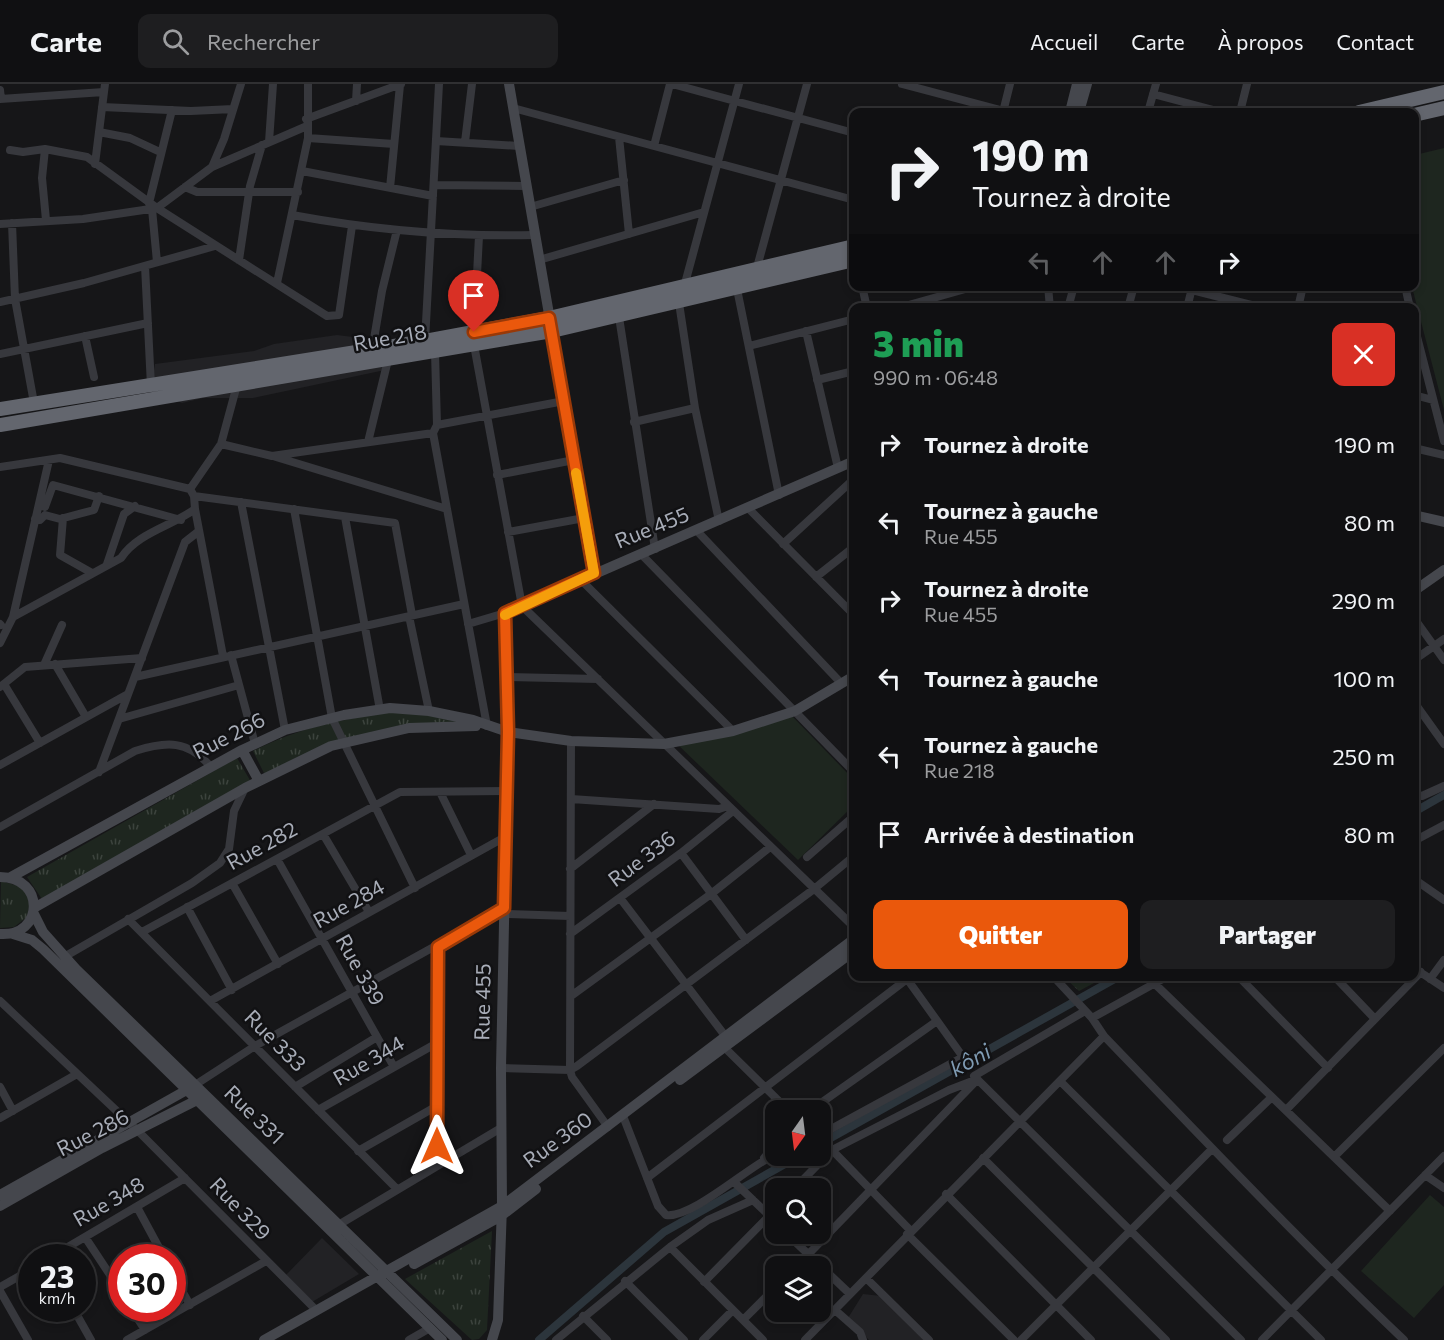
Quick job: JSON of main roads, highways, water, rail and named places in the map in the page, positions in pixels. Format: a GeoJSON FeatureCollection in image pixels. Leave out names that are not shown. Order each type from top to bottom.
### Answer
{"type":"FeatureCollection","features":[{"type":"Feature","properties":{"kind":"highway"},"geometry":{"type":"LineString","coordinates":[[1376,108],[1444,92]]}},
{"type":"Feature","properties":{"kind":"highway"},"geometry":{"type":"LineString","coordinates":[[1419,114],[1444,108]]}},
{"type":"Feature","properties":{"kind":"highway","name":"Rue 218"},"geometry":{"type":"LineString","coordinates":[[550,324],[619,317],[737,289],[758,277],[849,248]]}},
{"type":"Feature","properties":{"kind":"highway","name":"Rue 218"},"geometry":{"type":"LineString","coordinates":[[0,409],[474,339],[550,324],[684,288],[849,261]]}},
{"type":"Feature","properties":{"kind":"highway","name":"Rue 218"},"geometry":{"type":"LineString","coordinates":[[0,425],[388,360],[430,346]]}},
{"type":"Feature","properties":{"kind":"waterway","name":"kôni"},"geometry":{"type":"LineString","coordinates":[[1419,809],[1444,795]]}},
{"type":"Feature","properties":{"kind":"waterway","name":"kôni"},"geometry":{"type":"LineString","coordinates":[[831,1138],[1111,981]]}},
{"type":"Feature","properties":{"kind":"waterway","name":"kôni"},"geometry":{"type":"LineString","coordinates":[[539,1340],[664,1232],[781,1166]]}}]}
